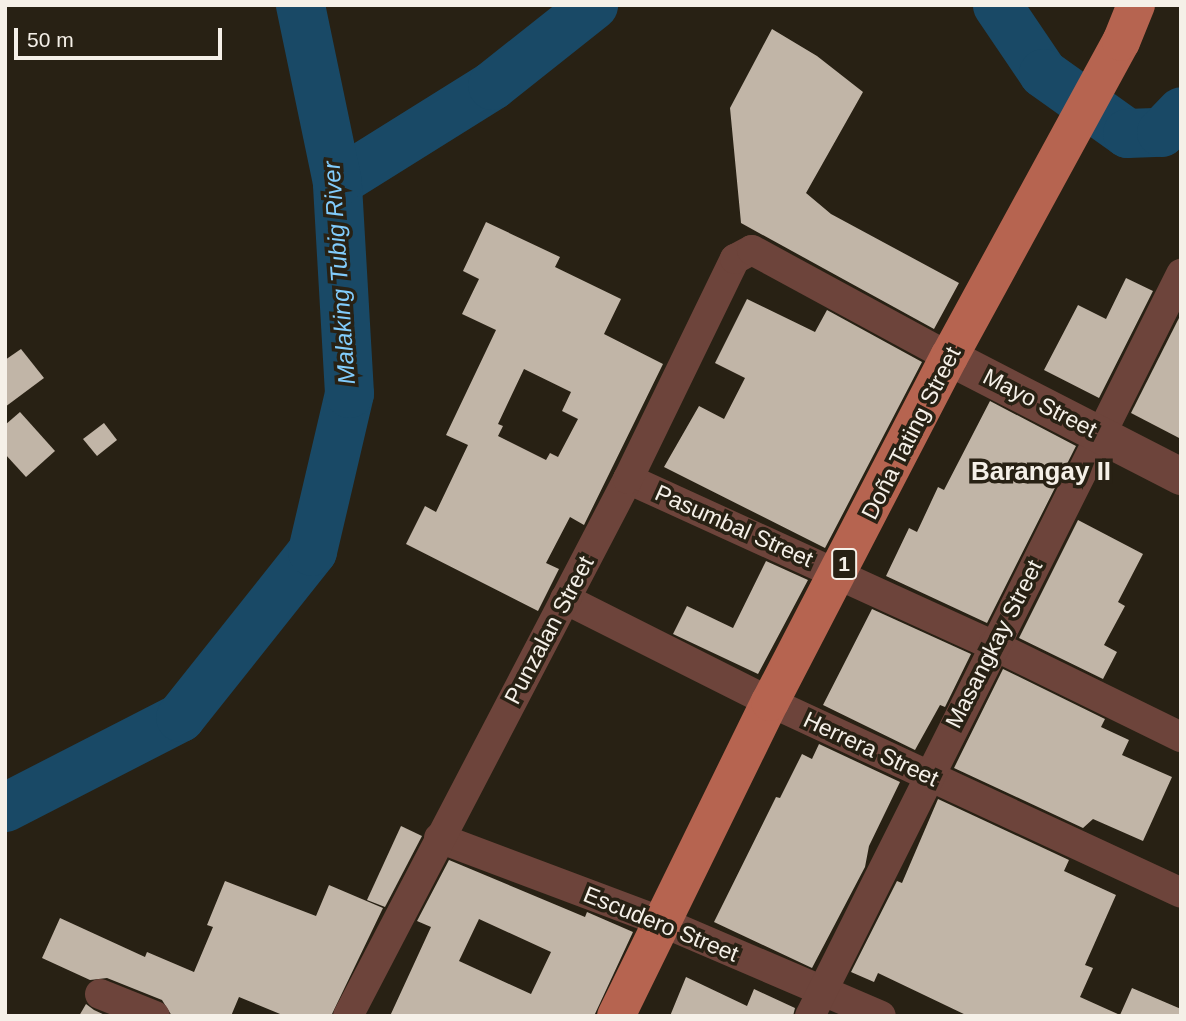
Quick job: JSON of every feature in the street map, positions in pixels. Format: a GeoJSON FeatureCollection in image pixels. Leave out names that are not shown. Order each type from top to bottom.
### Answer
{"type":"FeatureCollection","features":[{"type":"Feature","properties":{"kind":"main road","name":"Doña Tating Street"},"geometry":{"type":"LineString","coordinates":[[616,1016],[771,702],[949,357],[1121,42],[1136,5]]}},
{"type":"Feature","properties":{"kind":"street","name":"Mayo Street"},"geometry":{"type":"LineString","coordinates":[[752,250],[949,357],[1181,476]]}},
{"type":"Feature","properties":{"kind":"street","name":"Punzalan Street"},"geometry":{"type":"LineString","coordinates":[[348,1016],[628,479],[735,259],[752,250]]}},
{"type":"Feature","properties":{"kind":"street","name":"Masangkay Street"},"geometry":{"type":"LineString","coordinates":[[816,1004],[993,645],[1181,274]]}},
{"type":"Feature","properties":{"kind":"street","name":"Pasumbal Street"},"geometry":{"type":"LineString","coordinates":[[628,479],[839,573],[1181,737]]}},
{"type":"Feature","properties":{"kind":"street","name":"Herrera Street"},"geometry":{"type":"LineString","coordinates":[[565,599],[771,702],[1181,892]]}},
{"type":"Feature","properties":{"kind":"street","name":"Escudero Street"},"geometry":{"type":"LineString","coordinates":[[439,838],[662,922],[816,1004],[881,1016]]}},
{"type":"Feature","properties":{"kind":"street"},"geometry":{"type":"LineString","coordinates":[[100,994],[155,1016]]}},
{"type":"Feature","properties":{"kind":"building"},"geometry":{"type":"Polygon","coordinates":[[[772,29],[817,56],[863,92],[806,193],[831,214],[959,283],[934,329],[741,223],[730,108],[772,29]]]}},
{"type":"Feature","properties":{"kind":"building"},"geometry":{"type":"Polygon","coordinates":[[[486,222],[560,257],[555,267],[621,299],[604,334],[663,364],[584,525],[570,517],[546,563],[559,569],[538,611],[406,544],[425,506],[436,512],[468,445],[446,435],[496,330],[462,314],[479,279],[463,271],[486,222]],[[524,369],[498,424],[503,426],[498,436],[546,460],[550,453],[558,457],[578,419],[562,411],[571,392],[524,369]]]}},
{"type":"Feature","properties":{"kind":"building"},"geometry":{"type":"Polygon","coordinates":[[[1126,278],[1153,291],[1099,398],[1044,370],[1078,305],[1106,319],[1126,278]]]}},
{"type":"Feature","properties":{"kind":"building"},"geometry":{"type":"Polygon","coordinates":[[[747,299],[815,332],[827,310],[922,362],[825,548],[664,467],[699,406],[724,419],[745,378],[715,363],[747,299]]]}},
{"type":"Feature","properties":{"kind":"building"},"geometry":{"type":"Polygon","coordinates":[[[1181,314],[1181,439],[1131,413],[1181,314]]]}},
{"type":"Feature","properties":{"kind":"building"},"geometry":{"type":"Polygon","coordinates":[[[21,349],[44,378],[5,407],[5,360],[21,349]]]}},
{"type":"Feature","properties":{"kind":"building"},"geometry":{"type":"Polygon","coordinates":[[[990,401],[1076,446],[987,623],[886,576],[909,528],[917,532],[938,487],[944,490],[990,401]]]}},
{"type":"Feature","properties":{"kind":"building"},"geometry":{"type":"Polygon","coordinates":[[[20,412],[55,451],[26,477],[5,454],[5,425],[20,412]]]}},
{"type":"Feature","properties":{"kind":"building"},"geometry":{"type":"Polygon","coordinates":[[[104,423],[117,440],[97,456],[83,439],[104,423]]]}},
{"type":"Feature","properties":{"kind":"building"},"geometry":{"type":"Polygon","coordinates":[[[1078,520],[1143,554],[1118,602],[1125,606],[1104,645],[1117,652],[1103,679],[1019,638],[1078,520]]]}},
{"type":"Feature","properties":{"kind":"building"},"geometry":{"type":"Polygon","coordinates":[[[766,561],[808,580],[758,674],[673,634],[687,606],[733,628],[766,561]]]}},
{"type":"Feature","properties":{"kind":"building"},"geometry":{"type":"Polygon","coordinates":[[[872,609],[971,654],[945,707],[940,705],[915,750],[823,705],[872,609]]]}},
{"type":"Feature","properties":{"kind":"building"},"geometry":{"type":"Polygon","coordinates":[[[1003,669],[1105,719],[1101,727],[1129,740],[1122,755],[1172,777],[1143,841],[1093,819],[1083,828],[954,768],[1003,669]]]}},
{"type":"Feature","properties":{"kind":"building"},"geometry":{"type":"Polygon","coordinates":[[[819,744],[900,782],[869,846],[865,867],[812,968],[714,922],[776,797],[780,798],[802,754],[812,759],[819,744]]]}},
{"type":"Feature","properties":{"kind":"building"},"geometry":{"type":"Polygon","coordinates":[[[938,799],[1069,860],[1064,871],[1116,895],[1085,965],[1093,968],[1080,997],[1120,1015],[1132,988],[1181,1009],[1181,1016],[968,1016],[878,973],[874,982],[851,972],[897,881],[902,883],[938,799]]]}},
{"type":"Feature","properties":{"kind":"building"},"geometry":{"type":"Polygon","coordinates":[[[401,826],[422,836],[385,907],[367,900],[401,826]]]}},
{"type":"Feature","properties":{"kind":"building"},"geometry":{"type":"Polygon","coordinates":[[[449,860],[585,917],[587,912],[633,932],[594,1016],[390,1016],[431,927],[417,921],[449,860]],[[479,919],[459,961],[531,994],[551,952],[479,919]]]}},
{"type":"Feature","properties":{"kind":"building"},"geometry":{"type":"Polygon","coordinates":[[[225,881],[316,916],[329,885],[383,908],[331,1016],[285,1016],[239,997],[231,1016],[172,1016],[162,1000],[107,978],[90,980],[42,958],[60,918],[145,957],[147,952],[194,972],[213,927],[207,925],[225,881]]]}},
{"type":"Feature","properties":{"kind":"building"},"geometry":{"type":"Polygon","coordinates":[[[686,977],[747,1006],[754,989],[795,1008],[793,1016],[670,1016],[686,977]]]}},
{"type":"Feature","properties":{"kind":"building"},"geometry":{"type":"Polygon","coordinates":[[[86,1004],[94,1010],[107,1016],[79,1016],[86,1004]]]}},
{"type":"Feature","properties":{"kind":"waterway","name":"Malaking Tubig River"},"geometry":{"type":"LineString","coordinates":[[5,807],[180,717],[312,551],[349,393],[337,182],[300,5]]}},
{"type":"Feature","properties":{"kind":"waterway"},"geometry":{"type":"LineString","coordinates":[[337,182],[492,85],[593,5]]}},
{"type":"Feature","properties":{"kind":"waterway"},"geometry":{"type":"LineString","coordinates":[[997,5],[1043,73],[1127,133],[1161,132],[1181,111]]}},
{"type":"Feature","properties":{"kind":"district","name":"Barangay II"},"geometry":{"type":"Point","coordinates":[1041,472]}}]}
